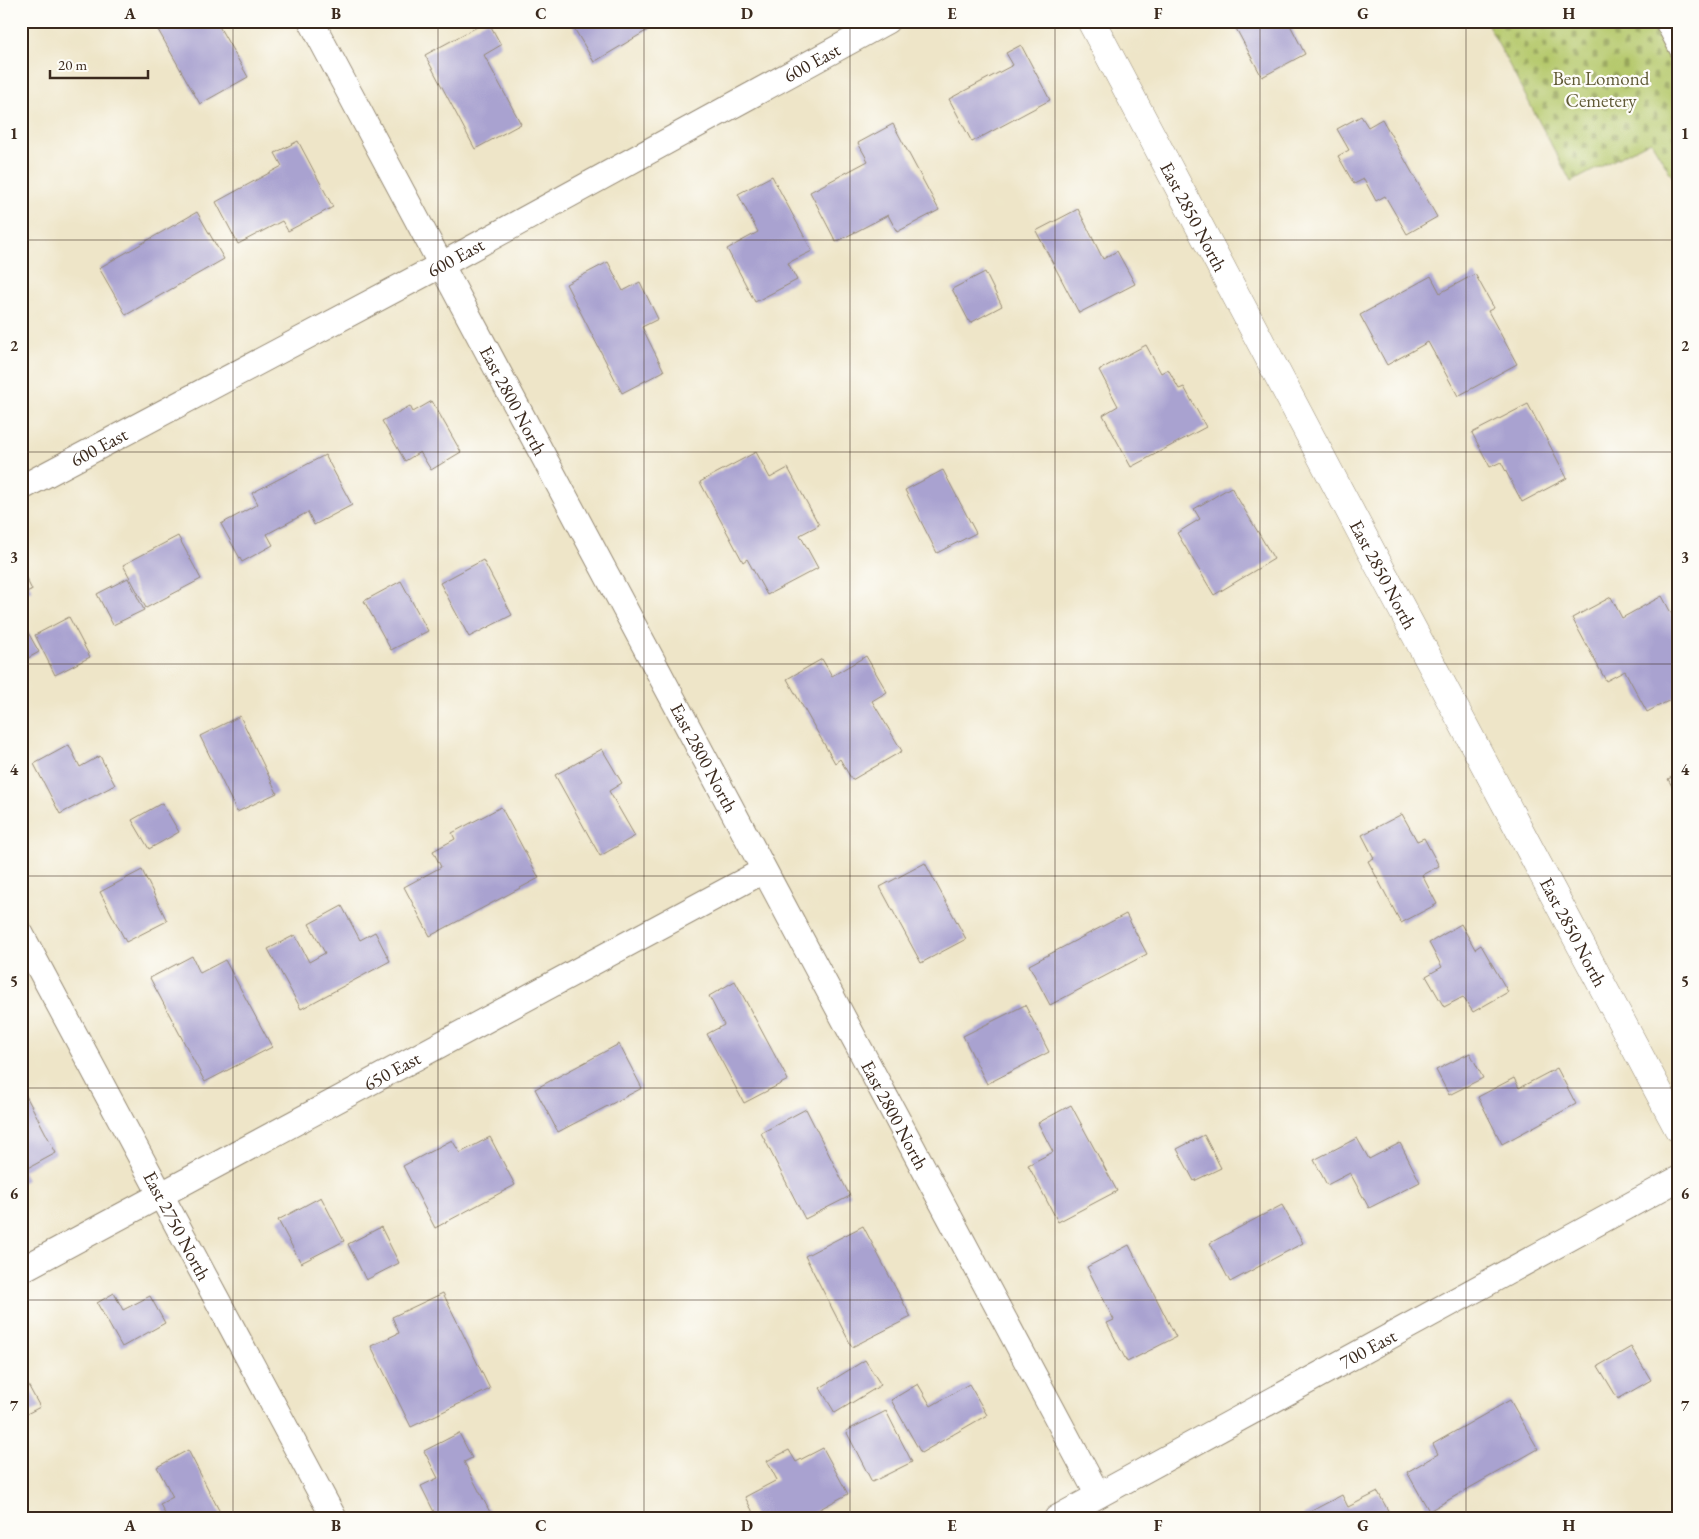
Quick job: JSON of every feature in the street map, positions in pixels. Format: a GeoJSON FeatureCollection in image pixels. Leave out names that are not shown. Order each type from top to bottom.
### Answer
{"type":"FeatureCollection","features":[{"type":"Feature","properties":{"kind":"street","name":"East 2800 North"},"geometry":{"type":"LineString","coordinates":[[311,21],[763,871],[1098,1495]]}},
{"type":"Feature","properties":{"kind":"street","name":"600 East"},"geometry":{"type":"LineString","coordinates":[[21,488],[441,265],[887,21]]}},
{"type":"Feature","properties":{"kind":"street","name":"East 2850 North"},"geometry":{"type":"LineString","coordinates":[[1091,21],[1280,381],[1402,606],[1678,1128]]}},
{"type":"Feature","properties":{"kind":"street","name":"650 East"},"geometry":{"type":"LineString","coordinates":[[21,1270],[763,871]]}},
{"type":"Feature","properties":{"kind":"street","name":"East 2750 North"},"geometry":{"type":"LineString","coordinates":[[21,934],[334,1518]]}},
{"type":"Feature","properties":{"kind":"street","name":"700 East"},"geometry":{"type":"LineString","coordinates":[[1057,1518],[1678,1179]]}},
{"type":"Feature","properties":{"kind":"lane"},"geometry":{"type":"LineString","coordinates":[[1660,21],[1678,54]]}},
{"type":"Feature","properties":{"kind":"green space","name":"Ben Lomond Cemetery"},"geometry":{"type":"Polygon","coordinates":[[[1486,21],[1678,21],[1678,186],[1651,141],[1571,182],[1486,21]]]}},
{"type":"Feature","properties":{"kind":"building"},"geometry":{"type":"Polygon","coordinates":[[[153,21],[216,21],[248,77],[200,104],[153,21]]]}},
{"type":"Feature","properties":{"kind":"building"},"geometry":{"type":"Polygon","coordinates":[[[488,21],[501,45],[484,55],[521,124],[475,149],[425,55],[488,21]]]}},
{"type":"Feature","properties":{"kind":"building"},"geometry":{"type":"Polygon","coordinates":[[[573,21],[663,21],[594,62],[571,23],[573,21]]]}},
{"type":"Feature","properties":{"kind":"building"},"geometry":{"type":"Polygon","coordinates":[[[1232,21],[1288,21],[1305,54],[1262,77],[1232,21]]]}},
{"type":"Feature","properties":{"kind":"building"},"geometry":{"type":"Polygon","coordinates":[[[1021,45],[1050,100],[972,142],[949,99],[1013,65],[1006,53],[1021,45]]]}},
{"type":"Feature","properties":{"kind":"building"},"geometry":{"type":"Polygon","coordinates":[[[1361,116],[1368,127],[1382,119],[1437,217],[1407,234],[1385,196],[1376,201],[1364,179],[1354,184],[1338,156],[1349,150],[1337,129],[1361,116]]]}},
{"type":"Feature","properties":{"kind":"building"},"geometry":{"type":"Polygon","coordinates":[[[893,124],[939,210],[897,232],[888,215],[836,242],[810,192],[868,161],[858,143],[893,124]]]}},
{"type":"Feature","properties":{"kind":"building"},"geometry":{"type":"Polygon","coordinates":[[[298,141],[333,207],[288,231],[282,221],[238,244],[216,202],[282,166],[275,153],[298,141]]]}},
{"type":"Feature","properties":{"kind":"building"},"geometry":{"type":"Polygon","coordinates":[[[772,176],[812,251],[788,263],[797,280],[755,302],[727,249],[758,232],[738,194],[772,176]]]}},
{"type":"Feature","properties":{"kind":"building"},"geometry":{"type":"Polygon","coordinates":[[[1078,209],[1103,259],[1117,251],[1135,284],[1079,313],[1036,231],[1078,209]]]}},
{"type":"Feature","properties":{"kind":"building"},"geometry":{"type":"Polygon","coordinates":[[[197,212],[224,259],[126,315],[99,268],[197,212]]]}},
{"type":"Feature","properties":{"kind":"building"},"geometry":{"type":"Polygon","coordinates":[[[608,262],[623,291],[640,282],[658,319],[642,327],[664,371],[622,393],[566,284],[608,262]]]}},
{"type":"Feature","properties":{"kind":"building"},"geometry":{"type":"Polygon","coordinates":[[[985,272],[1002,306],[970,323],[952,289],[985,272]]]}},
{"type":"Feature","properties":{"kind":"building"},"geometry":{"type":"Polygon","coordinates":[[[1475,274],[1494,308],[1488,311],[1517,364],[1458,396],[1428,342],[1387,365],[1360,315],[1431,276],[1440,293],[1475,274]]]}},
{"type":"Feature","properties":{"kind":"building"},"geometry":{"type":"Polygon","coordinates":[[[1146,345],[1161,373],[1168,369],[1179,389],[1184,387],[1206,427],[1131,467],[1103,415],[1118,406],[1099,370],[1146,345]]]}},
{"type":"Feature","properties":{"kind":"building"},"geometry":{"type":"Polygon","coordinates":[[[432,401],[461,452],[431,470],[420,452],[405,461],[382,421],[410,406],[413,412],[432,401]]]}},
{"type":"Feature","properties":{"kind":"building"},"geometry":{"type":"Polygon","coordinates":[[[1528,404],[1567,478],[1522,502],[1501,462],[1490,467],[1472,433],[1528,404]]]}},
{"type":"Feature","properties":{"kind":"building"},"geometry":{"type":"Polygon","coordinates":[[[756,452],[770,478],[788,468],[819,525],[800,535],[818,568],[767,595],[747,559],[743,562],[700,482],[756,452]]]}},
{"type":"Feature","properties":{"kind":"building"},"geometry":{"type":"Polygon","coordinates":[[[325,455],[352,505],[314,525],[308,512],[267,534],[273,545],[242,562],[221,524],[258,504],[252,493],[325,455]]]}},
{"type":"Feature","properties":{"kind":"building"},"geometry":{"type":"Polygon","coordinates":[[[943,470],[976,533],[937,553],[905,490],[943,470]]]}},
{"type":"Feature","properties":{"kind":"building"},"geometry":{"type":"Polygon","coordinates":[[[1231,487],[1274,559],[1214,595],[1177,533],[1200,519],[1194,509],[1231,487]]]}},
{"type":"Feature","properties":{"kind":"building"},"geometry":{"type":"Polygon","coordinates":[[[178,536],[201,579],[146,608],[123,565],[178,536]]]}},
{"type":"Feature","properties":{"kind":"building"},"geometry":{"type":"Polygon","coordinates":[[[483,560],[512,615],[469,637],[440,583],[483,560]]]}},
{"type":"Feature","properties":{"kind":"building"},"geometry":{"type":"Polygon","coordinates":[[[21,568],[32,590],[21,596],[21,568]]]}},
{"type":"Feature","properties":{"kind":"building"},"geometry":{"type":"Polygon","coordinates":[[[128,578],[144,610],[113,625],[97,594],[128,578]]]}},
{"type":"Feature","properties":{"kind":"building"},"geometry":{"type":"Polygon","coordinates":[[[401,581],[428,631],[391,650],[364,601],[401,581]]]}},
{"type":"Feature","properties":{"kind":"building"},"geometry":{"type":"Polygon","coordinates":[[[1662,596],[1678,626],[1678,696],[1647,712],[1625,671],[1606,681],[1572,618],[1611,597],[1622,618],[1662,596]]]}},
{"type":"Feature","properties":{"kind":"building"},"geometry":{"type":"Polygon","coordinates":[[[69,617],[90,657],[55,675],[35,635],[69,617]]]}},
{"type":"Feature","properties":{"kind":"building"},"geometry":{"type":"Polygon","coordinates":[[[21,620],[39,652],[21,662],[21,620]]]}},
{"type":"Feature","properties":{"kind":"building"},"geometry":{"type":"Polygon","coordinates":[[[866,656],[887,692],[872,701],[902,751],[852,780],[840,759],[835,763],[787,679],[822,659],[832,676],[866,656]]]}},
{"type":"Feature","properties":{"kind":"building"},"geometry":{"type":"Polygon","coordinates":[[[240,716],[277,793],[237,812],[200,736],[240,716]]]}},
{"type":"Feature","properties":{"kind":"building"},"geometry":{"type":"Polygon","coordinates":[[[69,745],[80,767],[100,756],[115,785],[60,814],[34,764],[69,745]]]}},
{"type":"Feature","properties":{"kind":"building"},"geometry":{"type":"Polygon","coordinates":[[[602,749],[622,783],[609,791],[635,836],[600,856],[555,775],[602,749]]]}},
{"type":"Feature","properties":{"kind":"building"},"geometry":{"type":"Polygon","coordinates":[[[1678,774],[1678,797],[1668,779],[1678,774]]]}},
{"type":"Feature","properties":{"kind":"building"},"geometry":{"type":"Polygon","coordinates":[[[162,803],[179,832],[149,849],[132,820],[162,803]]]}},
{"type":"Feature","properties":{"kind":"building"},"geometry":{"type":"Polygon","coordinates":[[[501,807],[539,878],[430,936],[404,887],[441,867],[433,851],[455,839],[452,833],[501,807]]]}},
{"type":"Feature","properties":{"kind":"building"},"geometry":{"type":"Polygon","coordinates":[[[1402,814],[1417,841],[1424,838],[1439,866],[1422,875],[1437,904],[1401,923],[1368,861],[1374,858],[1362,835],[1402,814]]]}},
{"type":"Feature","properties":{"kind":"building"},"geometry":{"type":"Polygon","coordinates":[[[925,863],[966,939],[921,963],[880,887],[925,863]]]}},
{"type":"Feature","properties":{"kind":"building"},"geometry":{"type":"Polygon","coordinates":[[[142,870],[167,921],[126,942],[100,892],[142,870]]]}},
{"type":"Feature","properties":{"kind":"building"},"geometry":{"type":"Polygon","coordinates":[[[342,906],[360,940],[375,932],[390,961],[301,1009],[268,949],[295,935],[309,962],[325,953],[309,924],[342,906]]]}},
{"type":"Feature","properties":{"kind":"building"},"geometry":{"type":"Polygon","coordinates":[[[1126,914],[1147,954],[1050,1005],[1029,965],[1126,914]]]}},
{"type":"Feature","properties":{"kind":"building"},"geometry":{"type":"Polygon","coordinates":[[[1461,924],[1475,949],[1481,945],[1508,992],[1473,1012],[1463,997],[1444,1007],[1426,976],[1442,967],[1429,943],[1461,924]]]}},
{"type":"Feature","properties":{"kind":"building"},"geometry":{"type":"Polygon","coordinates":[[[192,956],[200,973],[225,960],[272,1047],[205,1082],[150,978],[192,956]]]}},
{"type":"Feature","properties":{"kind":"building"},"geometry":{"type":"Polygon","coordinates":[[[735,981],[788,1080],[744,1103],[707,1034],[724,1025],[709,996],[735,981]]]}},
{"type":"Feature","properties":{"kind":"building"},"geometry":{"type":"Polygon","coordinates":[[[1025,1005],[1049,1052],[987,1084],[963,1036],[1025,1005]]]}},
{"type":"Feature","properties":{"kind":"building"},"geometry":{"type":"Polygon","coordinates":[[[619,1044],[642,1088],[558,1132],[535,1089],[619,1044]]]}},
{"type":"Feature","properties":{"kind":"building"},"geometry":{"type":"Polygon","coordinates":[[[1470,1053],[1483,1078],[1449,1095],[1436,1070],[1470,1053]]]}},
{"type":"Feature","properties":{"kind":"building"},"geometry":{"type":"Polygon","coordinates":[[[1557,1068],[1576,1104],[1502,1144],[1478,1097],[1514,1078],[1519,1088],[1557,1068]]]}},
{"type":"Feature","properties":{"kind":"building"},"geometry":{"type":"Polygon","coordinates":[[[21,1086],[56,1153],[23,1171],[27,1180],[21,1183],[21,1086]]]}},
{"type":"Feature","properties":{"kind":"building"},"geometry":{"type":"Polygon","coordinates":[[[1071,1105],[1117,1191],[1058,1222],[1028,1165],[1053,1152],[1038,1123],[1071,1105]]]}},
{"type":"Feature","properties":{"kind":"building"},"geometry":{"type":"Polygon","coordinates":[[[806,1109],[850,1196],[805,1219],[761,1133],[806,1109]]]}},
{"type":"Feature","properties":{"kind":"building"},"geometry":{"type":"Polygon","coordinates":[[[1204,1135],[1221,1168],[1194,1181],[1177,1149],[1204,1135]]]}},
{"type":"Feature","properties":{"kind":"building"},"geometry":{"type":"Polygon","coordinates":[[[490,1137],[515,1185],[435,1228],[403,1166],[452,1140],[460,1153],[490,1137]]]}},
{"type":"Feature","properties":{"kind":"building"},"geometry":{"type":"Polygon","coordinates":[[[1357,1138],[1369,1159],[1400,1143],[1420,1182],[1369,1208],[1350,1173],[1327,1185],[1314,1160],[1357,1138]]]}},
{"type":"Feature","properties":{"kind":"building"},"geometry":{"type":"Polygon","coordinates":[[[321,1197],[344,1241],[301,1263],[278,1220],[321,1197]]]}},
{"type":"Feature","properties":{"kind":"building"},"geometry":{"type":"Polygon","coordinates":[[[1282,1205],[1303,1243],[1230,1282],[1210,1243],[1282,1205]]]}},
{"type":"Feature","properties":{"kind":"building"},"geometry":{"type":"Polygon","coordinates":[[[863,1226],[911,1317],[852,1347],[805,1256],[863,1226]]]}},
{"type":"Feature","properties":{"kind":"building"},"geometry":{"type":"Polygon","coordinates":[[[381,1227],[399,1263],[366,1280],[348,1244],[381,1227]]]}},
{"type":"Feature","properties":{"kind":"building"},"geometry":{"type":"Polygon","coordinates":[[[1129,1245],[1176,1337],[1127,1362],[1107,1323],[1114,1320],[1087,1267],[1129,1245]]]}},
{"type":"Feature","properties":{"kind":"building"},"geometry":{"type":"Polygon","coordinates":[[[114,1293],[123,1310],[150,1296],[165,1323],[122,1347],[97,1303],[114,1293]]]}},
{"type":"Feature","properties":{"kind":"building"},"geometry":{"type":"Polygon","coordinates":[[[443,1293],[490,1389],[411,1427],[371,1346],[399,1333],[392,1317],[443,1293]]]}},
{"type":"Feature","properties":{"kind":"building"},"geometry":{"type":"Polygon","coordinates":[[[1631,1347],[1651,1380],[1618,1399],[1598,1366],[1631,1347]]]}},
{"type":"Feature","properties":{"kind":"building"},"geometry":{"type":"Polygon","coordinates":[[[865,1360],[881,1385],[835,1413],[820,1388],[865,1360]]]}},
{"type":"Feature","properties":{"kind":"building"},"geometry":{"type":"Polygon","coordinates":[[[21,1372],[40,1407],[21,1417],[21,1372]]]}},
{"type":"Feature","properties":{"kind":"building"},"geometry":{"type":"Polygon","coordinates":[[[918,1384],[931,1406],[969,1384],[987,1415],[921,1453],[891,1400],[918,1384]]]}},
{"type":"Feature","properties":{"kind":"building"},"geometry":{"type":"Polygon","coordinates":[[[1510,1400],[1538,1449],[1429,1511],[1407,1472],[1438,1454],[1433,1444],[1510,1400]]]}},
{"type":"Feature","properties":{"kind":"building"},"geometry":{"type":"Polygon","coordinates":[[[886,1411],[912,1462],[872,1482],[846,1431],[886,1411]]]}},
{"type":"Feature","properties":{"kind":"building"},"geometry":{"type":"Polygon","coordinates":[[[459,1433],[472,1458],[464,1462],[493,1518],[437,1518],[421,1486],[438,1478],[424,1451],[459,1433]]]}},
{"type":"Feature","properties":{"kind":"building"},"geometry":{"type":"Polygon","coordinates":[[[823,1448],[848,1494],[803,1518],[798,1518],[796,1514],[788,1518],[756,1518],[745,1497],[777,1480],[767,1461],[789,1450],[796,1462],[823,1448]]]}},
{"type":"Feature","properties":{"kind":"building"},"geometry":{"type":"Polygon","coordinates":[[[188,1450],[223,1518],[167,1518],[160,1504],[173,1497],[157,1467],[188,1450]]]}},
{"type":"Feature","properties":{"kind":"building"},"geometry":{"type":"Polygon","coordinates":[[[1378,1492],[1392,1518],[1298,1518],[1342,1495],[1348,1507],[1378,1492]]]}}]}
